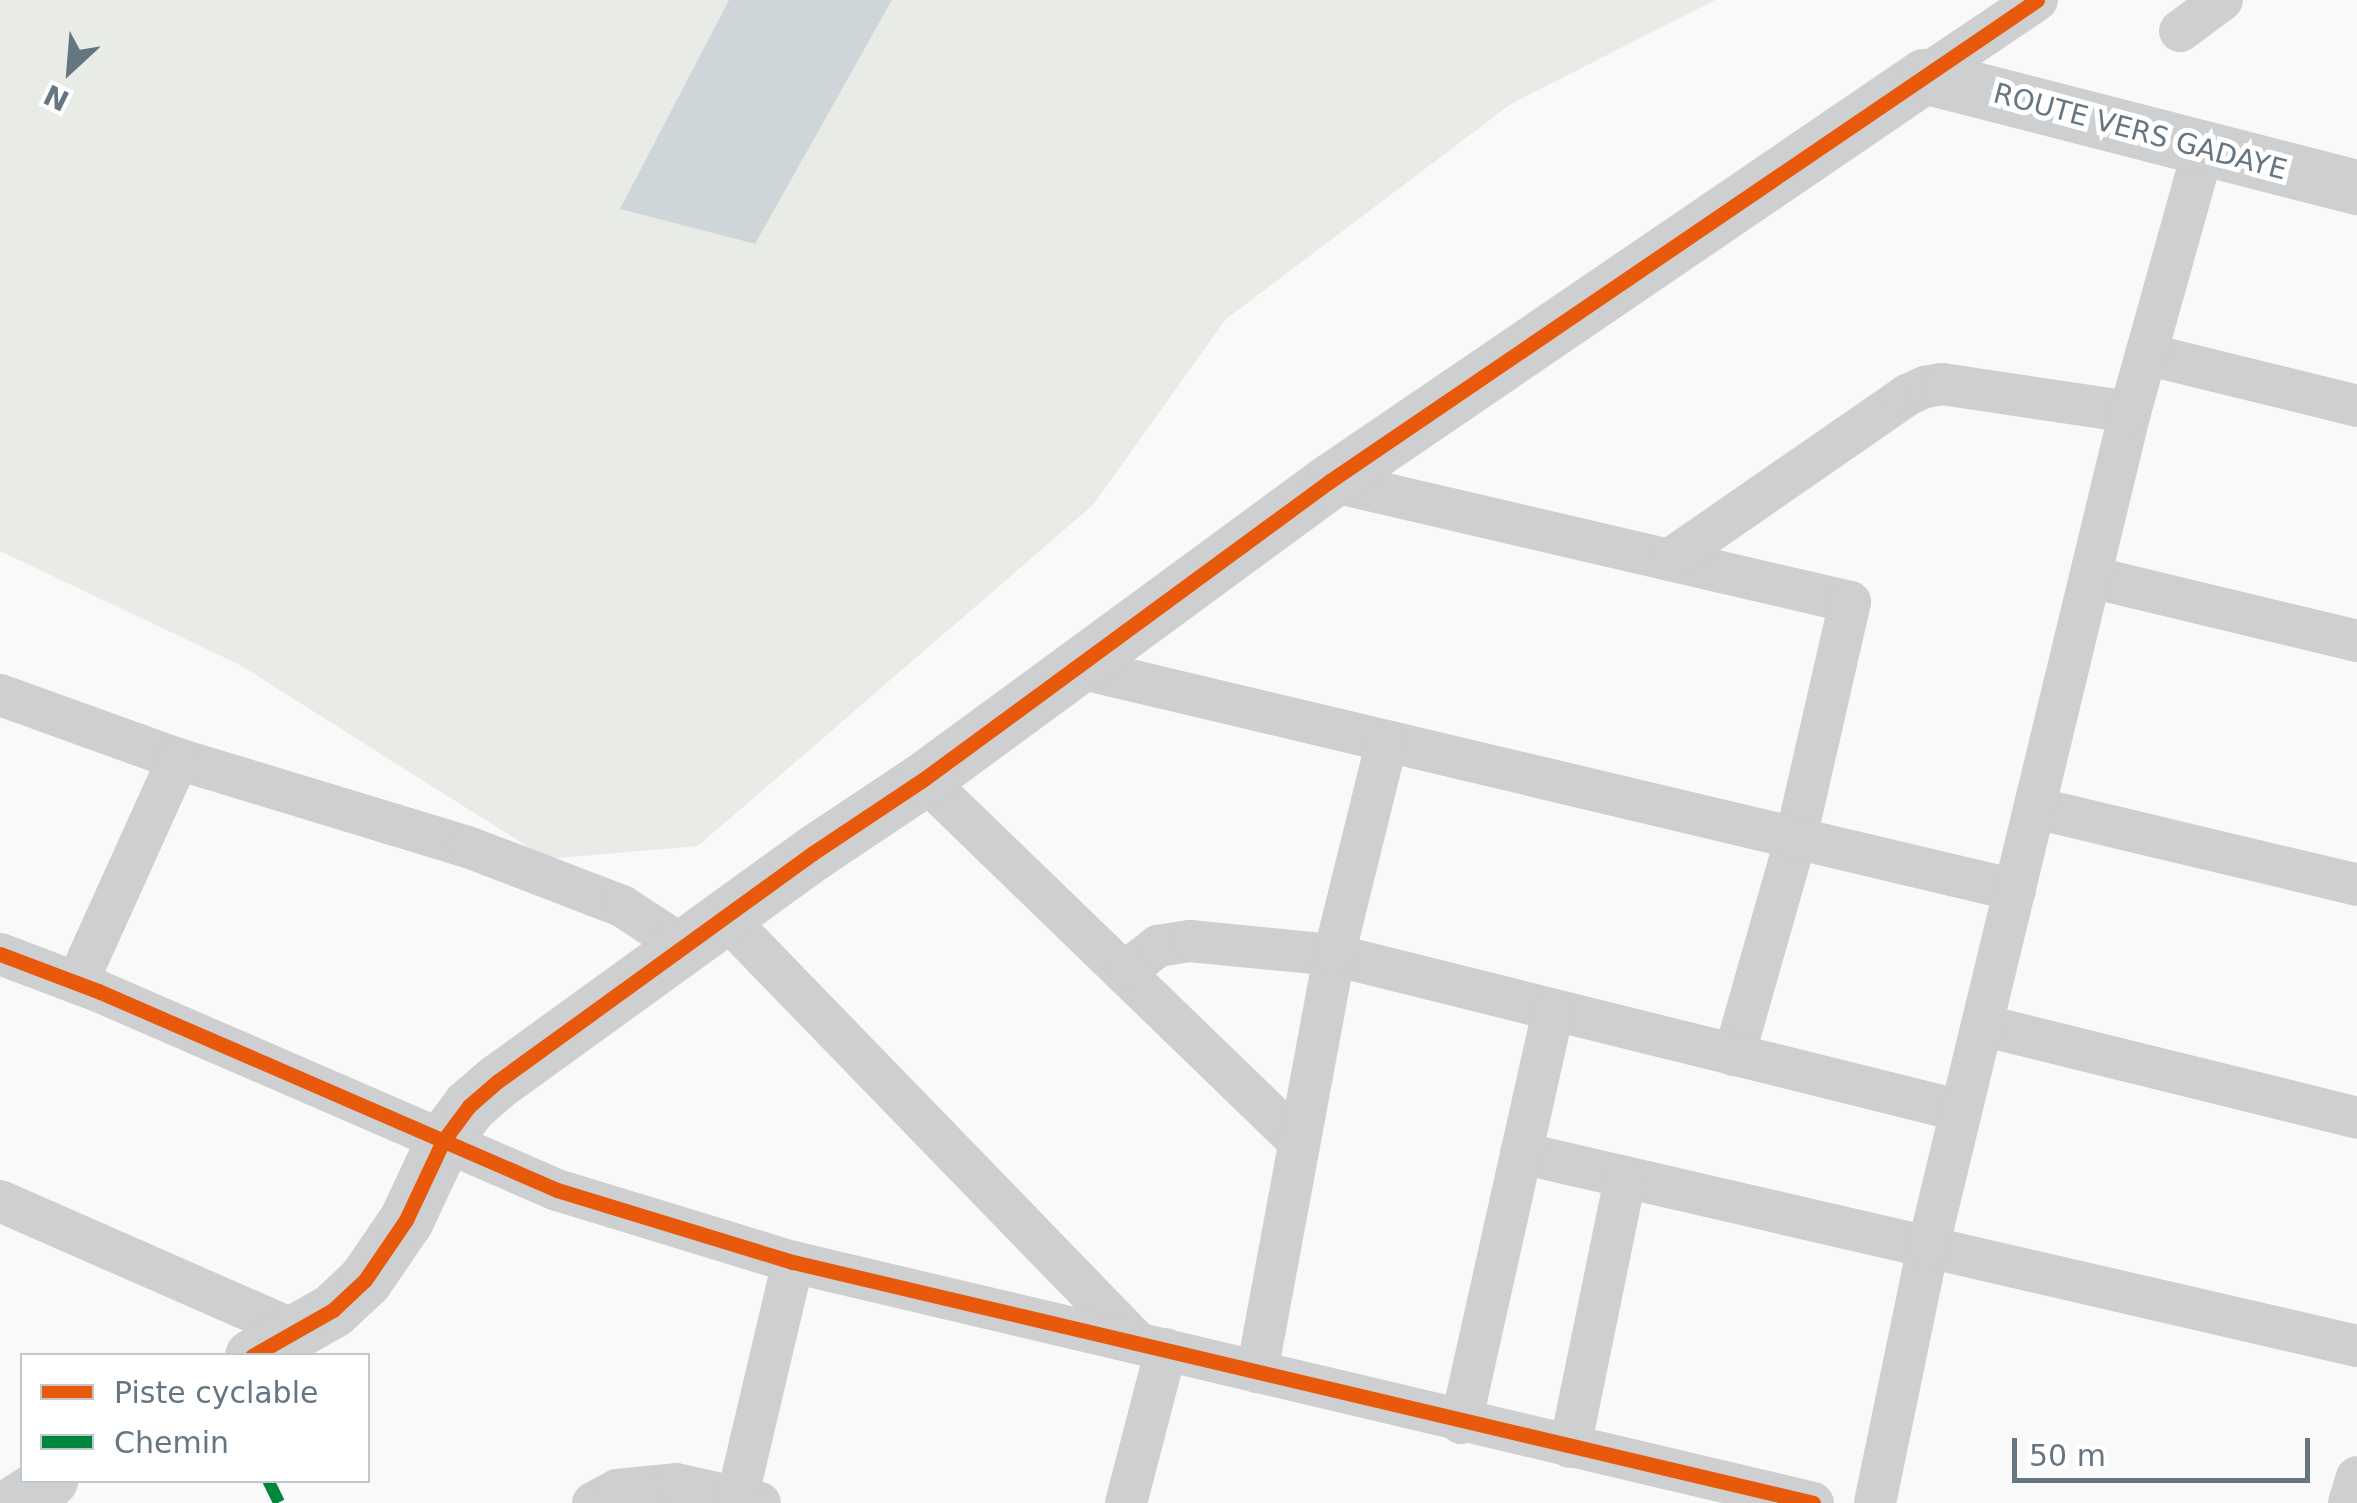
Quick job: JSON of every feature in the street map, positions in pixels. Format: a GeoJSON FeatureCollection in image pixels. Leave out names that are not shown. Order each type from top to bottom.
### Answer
{"type":"FeatureCollection","features":[{"type":"Feature","properties":{"kind":"street"},"geometry":{"type":"LineString","coordinates":[[4,1207],[273,1343],[333,1310],[365,1280],[406,1220],[443,1141],[469,1106],[498,1081],[704,931],[924,779],[1330,481],[2037,0]]}},
{"type":"Feature","properties":{"kind":"street"},"geometry":{"type":"LineString","coordinates":[[2180,32],[2222,0]]}},
{"type":"Feature","properties":{"kind":"street","name":"ROUTE VERS GADAYE"},"geometry":{"type":"LineString","coordinates":[[1924,76],[2357,187]]}},
{"type":"Feature","properties":{"kind":"street"},"geometry":{"type":"LineString","coordinates":[[1875,1503],[1928,1248],[2130,412],[2203,150]]}},
{"type":"Feature","properties":{"kind":"street"},"geometry":{"type":"LineString","coordinates":[[2146,354],[2357,406]]}},
{"type":"Feature","properties":{"kind":"street"},"geometry":{"type":"LineString","coordinates":[[1669,560],[1907,395],[1926,387],[1942,384],[2130,412]]}},
{"type":"Feature","properties":{"kind":"street"},"geometry":{"type":"LineString","coordinates":[[1330,481],[1850,602],[1796,838],[1734,1055]]}},
{"type":"Feature","properties":{"kind":"street"},"geometry":{"type":"LineString","coordinates":[[2091,577],[2357,641]]}},
{"type":"Feature","properties":{"kind":"street"},"geometry":{"type":"LineString","coordinates":[[1075,667],[2015,890]]}},
{"type":"Feature","properties":{"kind":"street"},"geometry":{"type":"LineString","coordinates":[[0,695],[178,759],[468,847],[622,906],[704,931],[1150,1344]]}},
{"type":"Feature","properties":{"kind":"street"},"geometry":{"type":"LineString","coordinates":[[1257,1372],[1296,1140],[1334,955],[1387,740]]}},
{"type":"Feature","properties":{"kind":"street"},"geometry":{"type":"LineString","coordinates":[[78,983],[178,759]]}},
{"type":"Feature","properties":{"kind":"street"},"geometry":{"type":"LineString","coordinates":[[924,779],[1296,1140]]}},
{"type":"Feature","properties":{"kind":"street"},"geometry":{"type":"LineString","coordinates":[[2035,808],[2357,885]]}},
{"type":"Feature","properties":{"kind":"street"},"geometry":{"type":"LineString","coordinates":[[1126,971],[1158,946],[1190,941],[1334,955],[1961,1111]]}},
{"type":"Feature","properties":{"kind":"street"},"geometry":{"type":"LineString","coordinates":[[0,954],[78,983],[557,1190],[793,1262],[1570,1447],[1710,1491],[1813,1503]]}},
{"type":"Feature","properties":{"kind":"street"},"geometry":{"type":"LineString","coordinates":[[1461,1423],[1553,1010]]}},
{"type":"Feature","properties":{"kind":"street"},"geometry":{"type":"LineString","coordinates":[[1982,1025],[2357,1118]]}},
{"type":"Feature","properties":{"kind":"street"},"geometry":{"type":"LineString","coordinates":[[1520,1153],[2357,1346]]}},
{"type":"Feature","properties":{"kind":"street"},"geometry":{"type":"LineString","coordinates":[[1570,1447],[1625,1178]]}},
{"type":"Feature","properties":{"kind":"street"},"geometry":{"type":"LineString","coordinates":[[593,1503],[616,1490],[676,1484],[745,1501],[793,1262]]}},
{"type":"Feature","properties":{"kind":"street"},"geometry":{"type":"LineString","coordinates":[[1126,1503],[1150,1344]]}},
{"type":"Feature","properties":{"kind":"street"},"geometry":{"type":"LineString","coordinates":[[2349,1503],[2357,1477]]}},
{"type":"Feature","properties":{"kind":"street"},"geometry":{"type":"LineString","coordinates":[[14,1503],[45,1483]]}},
{"type":"Feature","properties":{"kind":"shaded area"},"geometry":{"type":"Polygon","coordinates":[[[0,0],[729,0],[621,209],[754,244],[892,0],[1715,0],[1511,104],[1226,319],[1093,505],[698,846],[547,859],[240,665],[0,551],[0,0]]]}},
{"type":"Feature","properties":{"kind":"shaded area"},"geometry":{"type":"Polygon","coordinates":[[[729,0],[892,0],[755,244],[620,209],[729,0]]]}},
{"type":"Feature","properties":{"kind":"marked path"},"geometry":{"type":"LineString","coordinates":[[269,1483],[279,1503]]}},
{"type":"Feature","properties":{"kind":"cycle path"},"geometry":{"type":"LineString","coordinates":[[257,1353],[333,1310],[365,1280],[406,1220],[443,1141],[469,1106],[498,1081],[813,853],[924,779],[1330,481],[2037,0]]}},
{"type":"Feature","properties":{"kind":"cycle path"},"geometry":{"type":"LineString","coordinates":[[0,954],[98,991],[557,1190],[793,1262],[1813,1503]]}}]}
